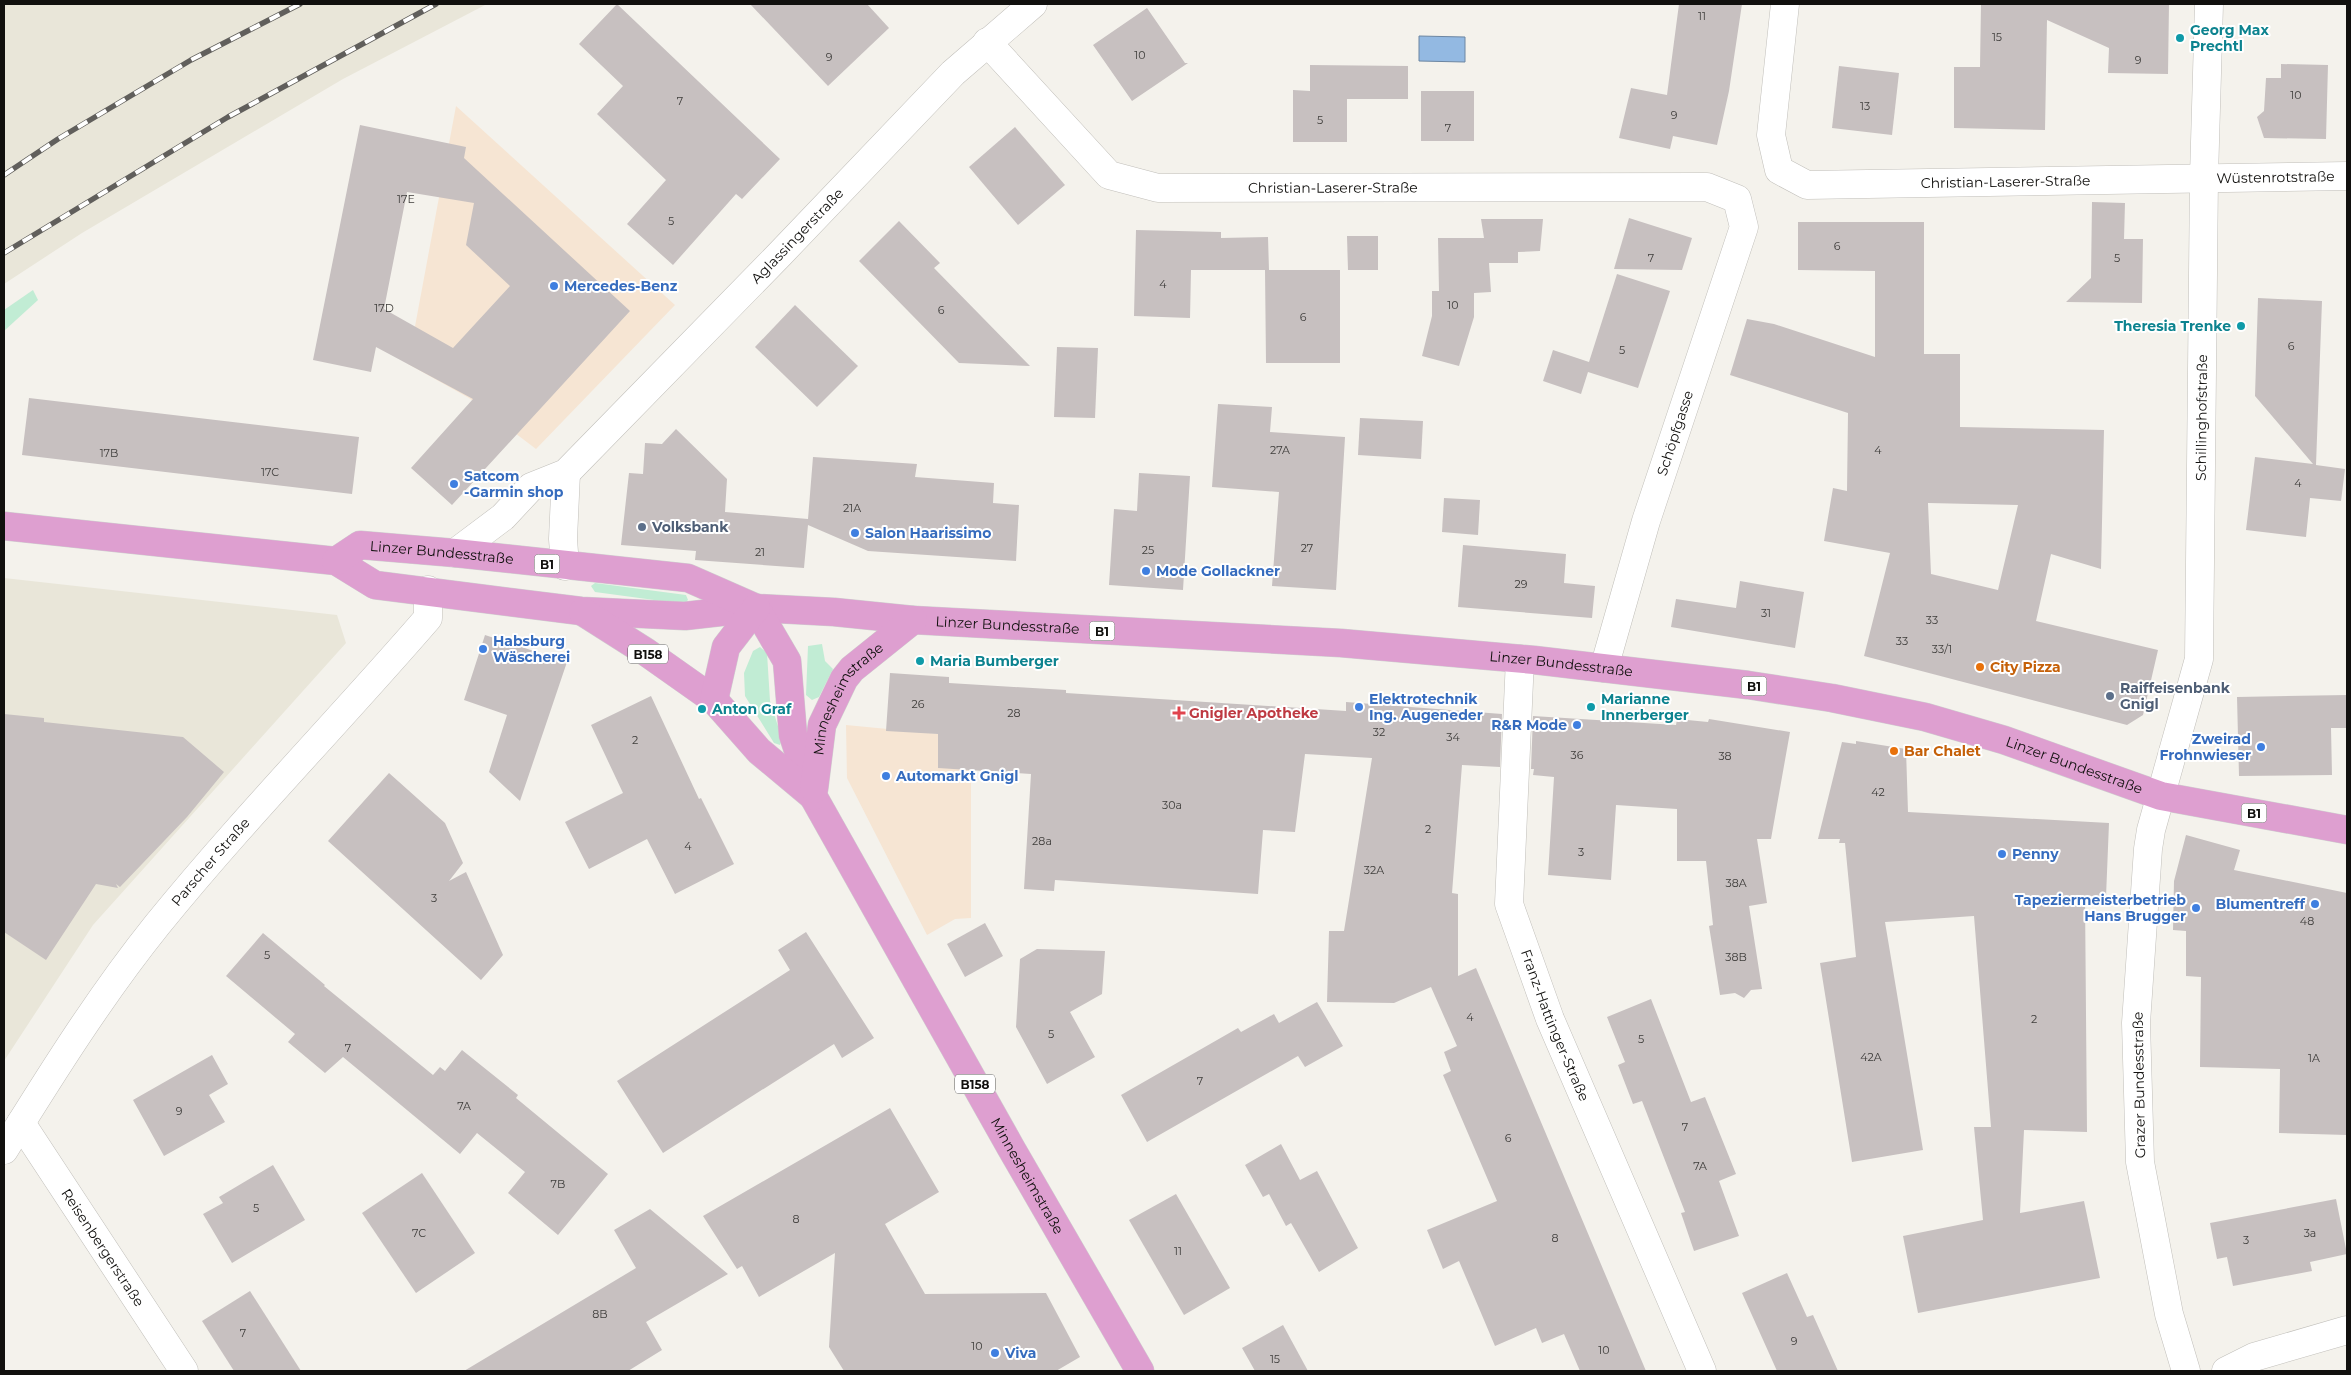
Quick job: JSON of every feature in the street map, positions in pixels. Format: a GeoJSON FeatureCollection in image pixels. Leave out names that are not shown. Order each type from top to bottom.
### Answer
{"type":"FeatureCollection","features":[{"type":"Feature","properties":{"kind":"main road","name":"Linzer Bundesstraße"},"geometry":{"type":"LineString","coordinates":[[4,526],[336,561],[375,585],[581,610],[685,616],[756,608],[834,612],[913,620],[1341,643],[1520,659],[1767,688],[1832,698],[1925,717],[2004,740],[2161,796],[2347,830]]}},
{"type":"Feature","properties":{"kind":"main road","name":"Linzer Bundesstraße"},"geometry":{"type":"LineString","coordinates":[[336,561],[360,545],[455,553],[688,578],[756,608]]}},
{"type":"Feature","properties":{"kind":"main road"},"geometry":{"type":"LineString","coordinates":[[714,700],[726,647],[756,608]]}},
{"type":"Feature","properties":{"kind":"main road","name":"Minnesheimstraße"},"geometry":{"type":"LineString","coordinates":[[756,608],[788,661],[793,735],[813,796],[1015,1155],[1140,1371]]}},
{"type":"Feature","properties":{"kind":"main road","name":"Minnesheimstraße"},"geometry":{"type":"LineString","coordinates":[[581,610],[646,652],[714,700],[759,751],[813,796]]}},
{"type":"Feature","properties":{"kind":"main road","name":"Minnesheimstraße"},"geometry":{"type":"LineString","coordinates":[[813,796],[822,725],[844,679],[852,669],[913,620]]}},
{"type":"Feature","properties":{"kind":"street","name":"Aglassingerstraße"},"geometry":{"type":"LineString","coordinates":[[455,553],[503,517],[531,487],[566,473],[794,240],[953,73],[1033,4]]}},
{"type":"Feature","properties":{"kind":"street","name":"Christian-Laserer-Straße"},"geometry":{"type":"LineString","coordinates":[[1785,4],[1771,135],[1779,170],[1807,185],[2204,177]]}},
{"type":"Feature","properties":{"kind":"street","name":"Schillinghofstraße"},"geometry":{"type":"LineString","coordinates":[[2161,796],[2199,659],[2204,177],[2209,4]]}},
{"type":"Feature","properties":{"kind":"street","name":"Christian-Laserer-Straße"},"geometry":{"type":"LineString","coordinates":[[987,42],[1108,174],[1158,188],[1707,187],[1737,198]]}},
{"type":"Feature","properties":{"kind":"street","name":"Wüstenrotstraße"},"geometry":{"type":"LineString","coordinates":[[2204,177],[2347,176]]}},
{"type":"Feature","properties":{"kind":"street","name":"Schöpfgasse"},"geometry":{"type":"LineString","coordinates":[[1604,668],[1646,521],[1744,227],[1737,198]]}},
{"type":"Feature","properties":{"kind":"street"},"geometry":{"type":"LineString","coordinates":[[565,566],[563,539],[566,473]]}},
{"type":"Feature","properties":{"kind":"street","name":"Parscher Straße"},"geometry":{"type":"LineString","coordinates":[[4,1150],[84,1024],[156,926],[238,829],[428,618],[428,590]]}},
{"type":"Feature","properties":{"kind":"street","name":"Franz-Hattinger-Straße"},"geometry":{"type":"LineString","coordinates":[[1520,659],[1509,904],[1550,1019],[1702,1371]]}},
{"type":"Feature","properties":{"kind":"street","name":"Grazer Bundesstraße"},"geometry":{"type":"LineString","coordinates":[[2161,796],[2148,849],[2136,1023],[2140,1162],[2169,1314],[2186,1371]]}},
{"type":"Feature","properties":{"kind":"street","name":"Reisenbergerstraße"},"geometry":{"type":"LineString","coordinates":[[21,1123],[184,1371]]}},
{"type":"Feature","properties":{"kind":"street"},"geometry":{"type":"LineString","coordinates":[[2226,1371],[2254,1357],[2347,1330]]}},
{"type":"Feature","properties":{"kind":"shaded area"},"geometry":{"type":"Polygon","coordinates":[[[4,4],[487,4],[343,79],[82,233],[4,284],[4,4]]]}},
{"type":"Feature","properties":{"kind":"shaded area"},"geometry":{"type":"Polygon","coordinates":[[[456,106],[675,305],[536,449],[469,398],[408,364],[456,106]]]}},
{"type":"Feature","properties":{"kind":"shaded area"},"geometry":{"type":"Polygon","coordinates":[[[4,578],[337,615],[346,643],[93,925],[4,1061],[4,578]]]}},
{"type":"Feature","properties":{"kind":"shaded area"},"geometry":{"type":"Polygon","coordinates":[[[846,725],[971,737],[971,918],[955,919],[927,935],[847,778],[846,725]]]}},
{"type":"Feature","properties":{"kind":"green space"},"geometry":{"type":"Polygon","coordinates":[[[33,290],[38,300],[4,331],[4,310],[33,290]]]}},
{"type":"Feature","properties":{"kind":"green space"},"geometry":{"type":"Polygon","coordinates":[[[595,583],[686,595],[688,600],[684,604],[595,592],[591,586],[595,583]]]}},
{"type":"Feature","properties":{"kind":"green space"},"geometry":{"type":"Polygon","coordinates":[[[822,644],[825,661],[833,669],[819,697],[812,700],[806,695],[808,646],[822,644]]]}},
{"type":"Feature","properties":{"kind":"green space"},"geometry":{"type":"Polygon","coordinates":[[[760,647],[767,653],[770,701],[782,739],[780,745],[774,743],[745,696],[744,673],[753,651],[760,647]]]}},
{"type":"Feature","properties":{"kind":"water"},"geometry":{"type":"Polygon","coordinates":[[[1419,36],[1465,37],[1465,62],[1419,61],[1419,36]]]}},
{"type":"Feature","properties":{"kind":"building"},"geometry":{"type":"Polygon","coordinates":[[[617,4],[780,159],[742,199],[736,194],[673,265],[627,224],[666,180],[597,114],[623,86],[579,44],[617,4]]]}},
{"type":"Feature","properties":{"kind":"building"},"geometry":{"type":"Polygon","coordinates":[[[750,4],[867,4],[889,28],[828,86],[750,4]]]}},
{"type":"Feature","properties":{"kind":"building"},"geometry":{"type":"Polygon","coordinates":[[[1679,4],[1742,4],[1729,91],[1717,145],[1673,136],[1670,149],[1619,138],[1631,88],[1667,95],[1679,4]]]}},
{"type":"Feature","properties":{"kind":"building"},"geometry":{"type":"Polygon","coordinates":[[[1981,4],[2169,4],[2168,74],[2108,73],[2109,48],[2047,20],[2045,130],[1954,128],[1954,67],[1980,67],[1981,4]]]}},
{"type":"Feature","properties":{"kind":"building"},"geometry":{"type":"Polygon","coordinates":[[[1147,8],[1185,63],[1188,63],[1132,101],[1093,45],[1147,8]]]}},
{"type":"Feature","properties":{"kind":"building"},"geometry":{"type":"Polygon","coordinates":[[[2281,64],[2328,65],[2326,139],[2264,138],[2257,117],[2264,111],[2266,78],[2281,78],[2281,64]]]}},
{"type":"Feature","properties":{"kind":"building"},"geometry":{"type":"Polygon","coordinates":[[[1310,65],[1408,66],[1408,99],[1347,99],[1347,142],[1293,142],[1293,90],[1310,91],[1310,65]]]}},
{"type":"Feature","properties":{"kind":"building"},"geometry":{"type":"Polygon","coordinates":[[[1839,66],[1899,73],[1892,135],[1832,128],[1839,66]]]}},
{"type":"Feature","properties":{"kind":"building"},"geometry":{"type":"Polygon","coordinates":[[[1421,91],[1474,91],[1474,141],[1421,141],[1421,91]]]}},
{"type":"Feature","properties":{"kind":"building"},"geometry":{"type":"Polygon","coordinates":[[[360,125],[466,147],[464,158],[630,311],[452,505],[411,468],[473,399],[376,347],[371,372],[313,360],[360,125]],[[407,192],[384,309],[453,348],[510,286],[466,245],[474,203],[407,192]]]}},
{"type":"Feature","properties":{"kind":"building"},"geometry":{"type":"Polygon","coordinates":[[[1015,127],[1065,185],[1018,225],[969,167],[1015,127]]]}},
{"type":"Feature","properties":{"kind":"building"},"geometry":{"type":"Polygon","coordinates":[[[2092,202],[2125,203],[2124,239],[2143,239],[2142,303],[2066,302],[2091,278],[2092,202]]]}},
{"type":"Feature","properties":{"kind":"building"},"geometry":{"type":"Polygon","coordinates":[[[1629,218],[1692,238],[1682,270],[1614,269],[1629,218]]]}},
{"type":"Feature","properties":{"kind":"building"},"geometry":{"type":"Polygon","coordinates":[[[1481,219],[1543,219],[1540,251],[1518,252],[1518,263],[1489,263],[1491,292],[1474,293],[1474,317],[1459,366],[1422,356],[1432,316],[1432,291],[1439,291],[1438,238],[1484,238],[1481,219]]]}},
{"type":"Feature","properties":{"kind":"building"},"geometry":{"type":"Polygon","coordinates":[[[899,221],[940,263],[934,268],[1030,366],[959,363],[859,261],[899,221]]]}},
{"type":"Feature","properties":{"kind":"building"},"geometry":{"type":"Polygon","coordinates":[[[1798,222],[1924,222],[1924,354],[1960,354],[1960,427],[2104,430],[2101,569],[2051,554],[2036,621],[2158,650],[2143,715],[2127,725],[1864,656],[1890,553],[1824,541],[1833,488],[1847,491],[1848,413],[1730,375],[1747,319],[1774,324],[1875,357],[1875,271],[1798,270],[1798,222]],[[1928,503],[1931,574],[1998,590],[2018,505],[1928,503]]]}},
{"type":"Feature","properties":{"kind":"building"},"geometry":{"type":"Polygon","coordinates":[[[1136,230],[1221,232],[1221,238],[1268,237],[1269,270],[1340,270],[1340,363],[1266,363],[1265,270],[1191,270],[1190,318],[1134,316],[1136,230]]]}},
{"type":"Feature","properties":{"kind":"building"},"geometry":{"type":"Polygon","coordinates":[[[1347,236],[1378,236],[1378,270],[1348,270],[1347,236]]]}},
{"type":"Feature","properties":{"kind":"building"},"geometry":{"type":"Polygon","coordinates":[[[1617,274],[1670,291],[1638,388],[1588,372],[1581,394],[1543,381],[1553,350],[1589,362],[1617,274]]]}},
{"type":"Feature","properties":{"kind":"building"},"geometry":{"type":"Polygon","coordinates":[[[2258,298],[2322,301],[2316,465],[2345,469],[2341,501],[2310,498],[2306,537],[2246,530],[2255,457],[2313,464],[2255,396],[2258,298]]]}},
{"type":"Feature","properties":{"kind":"building"},"geometry":{"type":"Polygon","coordinates":[[[795,305],[858,366],[817,407],[755,347],[795,305]]]}},
{"type":"Feature","properties":{"kind":"building"},"geometry":{"type":"Polygon","coordinates":[[[1057,347],[1098,348],[1095,418],[1054,417],[1057,347]]]}},
{"type":"Feature","properties":{"kind":"building"},"geometry":{"type":"Polygon","coordinates":[[[29,398],[359,437],[352,494],[22,455],[29,398]]]}},
{"type":"Feature","properties":{"kind":"building"},"geometry":{"type":"Polygon","coordinates":[[[1218,404],[1272,407],[1270,432],[1345,437],[1336,590],[1272,586],[1279,492],[1212,487],[1218,404]]]}},
{"type":"Feature","properties":{"kind":"building"},"geometry":{"type":"Polygon","coordinates":[[[1360,418],[1423,421],[1421,459],[1358,455],[1360,418]]]}},
{"type":"Feature","properties":{"kind":"building"},"geometry":{"type":"Polygon","coordinates":[[[676,429],[727,479],[725,512],[808,519],[813,457],[917,464],[915,477],[994,483],[993,503],[1019,505],[1016,561],[868,551],[808,525],[804,568],[695,560],[696,551],[621,545],[629,473],[643,474],[645,443],[662,444],[676,429]]]}},
{"type":"Feature","properties":{"kind":"building"},"geometry":{"type":"Polygon","coordinates":[[[1139,473],[1190,476],[1183,590],[1109,585],[1114,509],[1137,511],[1139,473]]]}},
{"type":"Feature","properties":{"kind":"building"},"geometry":{"type":"Polygon","coordinates":[[[1444,498],[1480,500],[1478,535],[1442,532],[1444,498]]]}},
{"type":"Feature","properties":{"kind":"building"},"geometry":{"type":"Polygon","coordinates":[[[1463,545],[1566,554],[1564,583],[1595,586],[1592,618],[1458,607],[1463,545]]]}},
{"type":"Feature","properties":{"kind":"building"},"geometry":{"type":"Polygon","coordinates":[[[1740,581],[1804,592],[1795,648],[1671,627],[1676,599],[1736,608],[1740,581]]]}},
{"type":"Feature","properties":{"kind":"building"},"geometry":{"type":"Polygon","coordinates":[[[485,635],[567,662],[520,801],[489,772],[507,715],[464,700],[485,635]]]}},
{"type":"Feature","properties":{"kind":"building"},"geometry":{"type":"Polygon","coordinates":[[[890,673],[949,677],[949,683],[1066,690],[1066,693],[1346,711],[1346,702],[1502,714],[1500,767],[1462,765],[1452,893],[1458,894],[1458,976],[1476,968],[1646,1371],[1580,1371],[1564,1334],[1542,1343],[1536,1328],[1495,1346],[1459,1261],[1443,1269],[1427,1230],[1497,1201],[1443,1075],[1451,1071],[1444,1052],[1457,1046],[1431,987],[1394,1003],[1327,1002],[1329,931],[1344,931],[1372,758],[1305,754],[1295,832],[1263,830],[1258,894],[1055,880],[1054,891],[1024,889],[1031,774],[938,768],[938,734],[886,731],[890,673]]]}},
{"type":"Feature","properties":{"kind":"building"},"geometry":{"type":"Polygon","coordinates":[[[2347,695],[2347,728],[2331,728],[2332,775],[2239,776],[2237,697],[2347,695]]]}},
{"type":"Feature","properties":{"kind":"building"},"geometry":{"type":"Polygon","coordinates":[[[651,696],[699,799],[701,798],[734,864],[675,894],[647,839],[589,869],[565,822],[623,793],[591,725],[651,696]]]}},
{"type":"Feature","properties":{"kind":"building"},"geometry":{"type":"Polygon","coordinates":[[[4,714],[44,718],[44,722],[183,737],[224,772],[187,817],[120,887],[116,884],[118,888],[96,884],[46,960],[4,932],[4,714]]]}},
{"type":"Feature","properties":{"kind":"building"},"geometry":{"type":"Polygon","coordinates":[[[1533,716],[1676,725],[1677,719],[1708,722],[1709,719],[1790,732],[1771,839],[1757,839],[1767,903],[1749,906],[1762,989],[1751,990],[1744,998],[1735,993],[1720,995],[1709,926],[1713,925],[1706,861],[1677,861],[1677,809],[1616,805],[1611,880],[1548,875],[1554,777],[1533,775],[1534,769],[1531,769],[1533,716]]]}},
{"type":"Feature","properties":{"kind":"building"},"geometry":{"type":"Polygon","coordinates":[[[1856,741],[1906,749],[1908,812],[2109,823],[2106,897],[2085,896],[2087,1132],[2024,1130],[2020,1213],[2084,1201],[2100,1278],[1918,1313],[1903,1236],[1983,1220],[1974,1127],[1991,1127],[1974,916],[1885,922],[1923,1150],[1852,1162],[1820,963],[1856,957],[1845,843],[1839,843],[1840,839],[1818,839],[1842,742],[1856,744],[1856,741]]]}},
{"type":"Feature","properties":{"kind":"building"},"geometry":{"type":"Polygon","coordinates":[[[389,773],[445,823],[463,863],[449,881],[466,872],[503,955],[481,980],[328,841],[389,773]]]}},
{"type":"Feature","properties":{"kind":"building"},"geometry":{"type":"Polygon","coordinates":[[[2186,835],[2240,850],[2234,870],[2347,893],[2347,1135],[2279,1133],[2280,1069],[2200,1067],[2201,977],[2186,976],[2186,931],[2173,930],[2174,881],[2186,835]]]}},
{"type":"Feature","properties":{"kind":"building"},"geometry":{"type":"Polygon","coordinates":[[[985,923],[1003,956],[965,977],[947,944],[985,923]]]}},
{"type":"Feature","properties":{"kind":"building"},"geometry":{"type":"Polygon","coordinates":[[[806,932],[874,1038],[842,1058],[834,1044],[663,1153],[617,1081],[790,970],[778,950],[806,932]]]}},
{"type":"Feature","properties":{"kind":"building"},"geometry":{"type":"Polygon","coordinates":[[[263,933],[324,986],[433,1075],[440,1067],[445,1071],[462,1050],[518,1095],[516,1098],[608,1174],[558,1235],[508,1193],[525,1172],[477,1133],[460,1154],[343,1057],[325,1073],[288,1042],[295,1034],[226,976],[263,933]]]}},
{"type":"Feature","properties":{"kind":"building"},"geometry":{"type":"Polygon","coordinates":[[[1037,949],[1105,951],[1102,994],[1070,1012],[1095,1057],[1047,1084],[1016,1027],[1020,959],[1037,949]]]}},
{"type":"Feature","properties":{"kind":"building"},"geometry":{"type":"Polygon","coordinates":[[[1651,999],[1691,1102],[1705,1097],[1736,1174],[1719,1181],[1739,1236],[1694,1251],[1681,1213],[1685,1212],[1642,1101],[1633,1104],[1618,1065],[1625,1062],[1607,1017],[1651,999]]]}},
{"type":"Feature","properties":{"kind":"building"},"geometry":{"type":"Polygon","coordinates":[[[1317,1002],[1343,1046],[1305,1067],[1298,1056],[1147,1142],[1121,1095],[1238,1028],[1241,1032],[1274,1014],[1279,1023],[1317,1002]]]}},
{"type":"Feature","properties":{"kind":"building"},"geometry":{"type":"Polygon","coordinates":[[[212,1055],[228,1084],[209,1095],[225,1122],[164,1156],[133,1100],[212,1055]]]}},
{"type":"Feature","properties":{"kind":"building"},"geometry":{"type":"Polygon","coordinates":[[[890,1108],[939,1192],[885,1224],[925,1294],[1046,1293],[1080,1357],[1056,1371],[844,1371],[829,1347],[835,1253],[759,1297],[742,1266],[737,1269],[703,1216],[890,1108]]]}},
{"type":"Feature","properties":{"kind":"building"},"geometry":{"type":"Polygon","coordinates":[[[1281,1144],[1300,1180],[1317,1171],[1358,1248],[1319,1272],[1291,1223],[1286,1226],[1269,1194],[1263,1197],[1245,1165],[1281,1144]]]}},
{"type":"Feature","properties":{"kind":"building"},"geometry":{"type":"Polygon","coordinates":[[[273,1165],[305,1220],[232,1263],[203,1214],[223,1203],[219,1197],[273,1165]]]}},
{"type":"Feature","properties":{"kind":"building"},"geometry":{"type":"Polygon","coordinates":[[[422,1173],[475,1253],[416,1293],[362,1213],[422,1173]]]}},
{"type":"Feature","properties":{"kind":"building"},"geometry":{"type":"Polygon","coordinates":[[[1176,1194],[1230,1288],[1184,1315],[1129,1220],[1176,1194]]]}},
{"type":"Feature","properties":{"kind":"building"},"geometry":{"type":"Polygon","coordinates":[[[2336,1199],[2347,1254],[2310,1262],[2312,1271],[2233,1286],[2227,1257],[2217,1259],[2210,1223],[2336,1199]]]}},
{"type":"Feature","properties":{"kind":"building"},"geometry":{"type":"Polygon","coordinates":[[[650,1209],[728,1274],[646,1322],[662,1350],[628,1371],[464,1371],[636,1268],[614,1230],[650,1209]]]}},
{"type":"Feature","properties":{"kind":"building"},"geometry":{"type":"Polygon","coordinates":[[[1787,1273],[1807,1317],[1813,1315],[1838,1371],[1777,1371],[1742,1293],[1787,1273]]]}},
{"type":"Feature","properties":{"kind":"building"},"geometry":{"type":"Polygon","coordinates":[[[250,1291],[301,1371],[234,1371],[202,1321],[250,1291]]]}},
{"type":"Feature","properties":{"kind":"building"},"geometry":{"type":"Polygon","coordinates":[[[1283,1325],[1308,1371],[1255,1371],[1242,1348],[1283,1325]]]}},
{"type":"Feature","properties":{"kind":"railway"},"geometry":{"type":"LineString","coordinates":[[4,175],[58,139],[191,60],[300,4]]}},
{"type":"Feature","properties":{"kind":"railway"},"geometry":{"type":"LineString","coordinates":[[4,253],[228,117],[436,4]]}},
{"type":"Feature","properties":{"kind":"place","name":"Georg Max Prechtl"},"geometry":{"type":"Point","coordinates":[2180,38]}},
{"type":"Feature","properties":{"kind":"place","name":"Mercedes-Benz"},"geometry":{"type":"Point","coordinates":[554,286]}},
{"type":"Feature","properties":{"kind":"place","name":"Theresia Trenke"},"geometry":{"type":"Point","coordinates":[2241,326]}},
{"type":"Feature","properties":{"kind":"place","name":"Satcom -Garmin shop"},"geometry":{"type":"Point","coordinates":[454,484]}},
{"type":"Feature","properties":{"kind":"place","name":"Volksbank"},"geometry":{"type":"Point","coordinates":[642,527]}},
{"type":"Feature","properties":{"kind":"place","name":"Salon Haarissimo"},"geometry":{"type":"Point","coordinates":[855,533]}},
{"type":"Feature","properties":{"kind":"place","name":"Mode Gollackner"},"geometry":{"type":"Point","coordinates":[1146,571]}},
{"type":"Feature","properties":{"kind":"place","name":"Habsburg Wäscherei"},"geometry":{"type":"Point","coordinates":[483,649]}},
{"type":"Feature","properties":{"kind":"place","name":"Maria Bumberger"},"geometry":{"type":"Point","coordinates":[920,661]}},
{"type":"Feature","properties":{"kind":"place","name":"City Pizza"},"geometry":{"type":"Point","coordinates":[1980,667]}},
{"type":"Feature","properties":{"kind":"place","name":"Raiffeisenbank Gnigl"},"geometry":{"type":"Point","coordinates":[2110,696]}},
{"type":"Feature","properties":{"kind":"place","name":"Elektrotechnik Ing. Augeneder"},"geometry":{"type":"Point","coordinates":[1359,707]}},
{"type":"Feature","properties":{"kind":"place","name":"Marianne Innerberger"},"geometry":{"type":"Point","coordinates":[1591,707]}},
{"type":"Feature","properties":{"kind":"place","name":"Anton Graf"},"geometry":{"type":"Point","coordinates":[702,709]}},
{"type":"Feature","properties":{"kind":"place","name":"Gnigler Apotheke"},"geometry":{"type":"Point","coordinates":[1179,713]}},
{"type":"Feature","properties":{"kind":"place","name":"R&R Mode"},"geometry":{"type":"Point","coordinates":[1577,725]}},
{"type":"Feature","properties":{"kind":"place","name":"Zweirad Frohnwieser"},"geometry":{"type":"Point","coordinates":[2261,747]}},
{"type":"Feature","properties":{"kind":"place","name":"Bar Chalet"},"geometry":{"type":"Point","coordinates":[1894,751]}},
{"type":"Feature","properties":{"kind":"place","name":"Automarkt Gnigl"},"geometry":{"type":"Point","coordinates":[886,776]}},
{"type":"Feature","properties":{"kind":"place","name":"Penny"},"geometry":{"type":"Point","coordinates":[2002,854]}},
{"type":"Feature","properties":{"kind":"place","name":"Blumentreff"},"geometry":{"type":"Point","coordinates":[2315,904]}},
{"type":"Feature","properties":{"kind":"place","name":"Tapeziermeisterbetrieb Hans Brugger"},"geometry":{"type":"Point","coordinates":[2196,908]}},
{"type":"Feature","properties":{"kind":"place","name":"Viva"},"geometry":{"type":"Point","coordinates":[995,1353]}}]}
